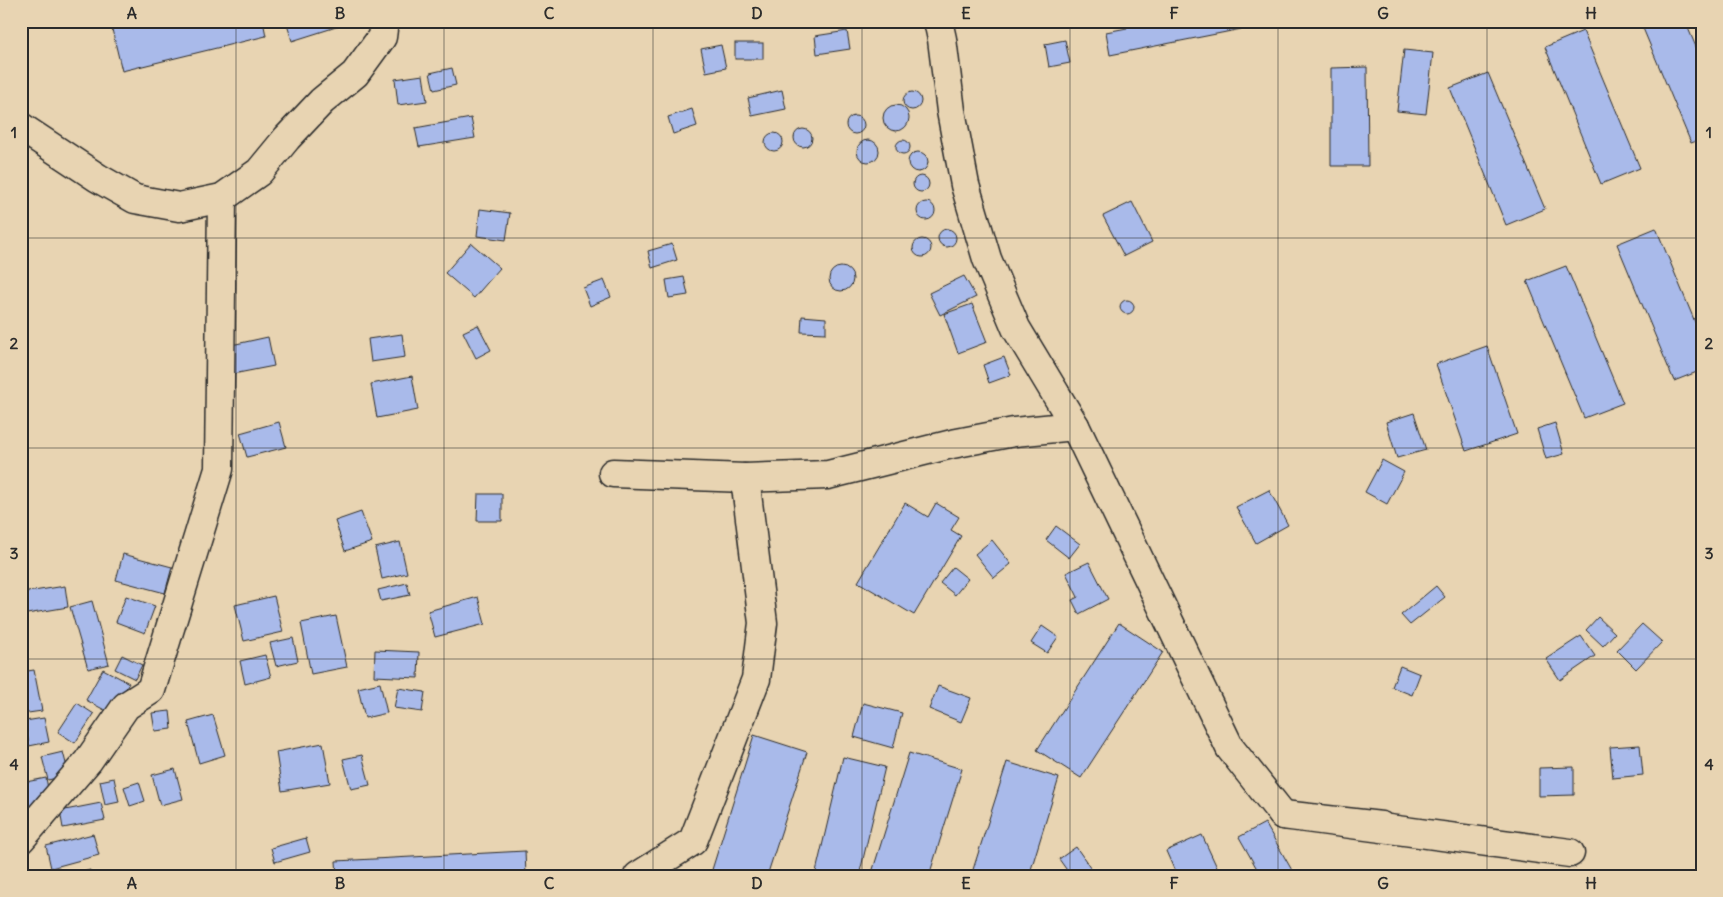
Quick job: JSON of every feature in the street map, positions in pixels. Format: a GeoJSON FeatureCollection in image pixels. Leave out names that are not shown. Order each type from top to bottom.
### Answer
{"type":"FeatureCollection","features":[{"type":"Feature","properties":{"kind":"street"},"geometry":{"type":"LineString","coordinates":[[21,127],[98,178],[135,199],[179,207],[222,198],[258,172],[322,101],[355,74],[382,37],[384,21]]}},
{"type":"Feature","properties":{"kind":"street"},"geometry":{"type":"LineString","coordinates":[[938,21],[951,111],[965,185],[987,258],[1016,328],[1075,426],[1230,748],[1283,815],[1570,853]]}},
{"type":"Feature","properties":{"kind":"street"},"geometry":{"type":"LineString","coordinates":[[21,839],[88,760],[126,706],[151,690],[219,469],[222,198]]}},
{"type":"Feature","properties":{"kind":"street"},"geometry":{"type":"LineString","coordinates":[[613,473],[745,478],[828,475],[952,444],[1005,433],[1075,426]]}},
{"type":"Feature","properties":{"kind":"street"},"geometry":{"type":"LineString","coordinates":[[638,876],[693,841],[756,679],[762,623],[745,478]]}},
{"type":"Feature","properties":{"kind":"street"},"geometry":{"type":"LineString","coordinates":[[1283,815],[1381,826]]}},
{"type":"Feature","properties":{"kind":"building"},"geometry":{"type":"Polygon","coordinates":[[[110,21],[263,21],[266,36],[122,71],[110,21]]]}},
{"type":"Feature","properties":{"kind":"building"},"geometry":{"type":"Polygon","coordinates":[[[286,21],[355,21],[292,41],[286,21]]]}},
{"type":"Feature","properties":{"kind":"building"},"geometry":{"type":"Polygon","coordinates":[[[1125,21],[1282,21],[1110,55],[1106,32],[1127,28],[1125,21]]]}},
{"type":"Feature","properties":{"kind":"building"},"geometry":{"type":"Polygon","coordinates":[[[1640,21],[1685,21],[1702,61],[1702,139],[1691,143],[1640,21]]]}},
{"type":"Feature","properties":{"kind":"building"},"geometry":{"type":"Polygon","coordinates":[[[847,31],[850,49],[817,54],[815,36],[847,31]]]}},
{"type":"Feature","properties":{"kind":"building"},"geometry":{"type":"Polygon","coordinates":[[[1583,31],[1640,168],[1601,184],[1545,47],[1583,31]]]}},
{"type":"Feature","properties":{"kind":"building"},"geometry":{"type":"Polygon","coordinates":[[[1065,40],[1070,63],[1049,67],[1045,44],[1065,40]]]}},
{"type":"Feature","properties":{"kind":"building"},"geometry":{"type":"Polygon","coordinates":[[[735,43],[763,43],[763,59],[735,59],[735,43]]]}},
{"type":"Feature","properties":{"kind":"building"},"geometry":{"type":"Polygon","coordinates":[[[721,45],[726,68],[706,72],[701,49],[721,45]]]}},
{"type":"Feature","properties":{"kind":"building"},"geometry":{"type":"Polygon","coordinates":[[[1404,50],[1433,53],[1426,114],[1397,111],[1404,50]]]}},
{"type":"Feature","properties":{"kind":"building"},"geometry":{"type":"Polygon","coordinates":[[[1367,67],[1368,166],[1331,166],[1331,68],[1367,67]]]}},
{"type":"Feature","properties":{"kind":"building"},"geometry":{"type":"Polygon","coordinates":[[[452,68],[456,85],[434,90],[430,73],[452,68]]]}},
{"type":"Feature","properties":{"kind":"building"},"geometry":{"type":"Polygon","coordinates":[[[1488,73],[1545,209],[1506,225],[1450,88],[1488,73]]]}},
{"type":"Feature","properties":{"kind":"building"},"geometry":{"type":"Polygon","coordinates":[[[423,75],[427,101],[398,105],[395,79],[423,75]]]}},
{"type":"Feature","properties":{"kind":"building"},"geometry":{"type":"Polygon","coordinates":[[[782,90],[786,109],[752,116],[748,98],[782,90]]]}},
{"type":"Feature","properties":{"kind":"building"},"geometry":{"type":"Polygon","coordinates":[[[912,92],[918,95],[921,101],[918,107],[912,110],[906,107],[903,101],[906,95],[912,92]]]}},
{"type":"Feature","properties":{"kind":"building"},"geometry":{"type":"Polygon","coordinates":[[[896,105],[905,109],[909,118],[905,127],[896,131],[887,127],[883,118],[887,109],[896,105]]]}},
{"type":"Feature","properties":{"kind":"building"},"geometry":{"type":"Polygon","coordinates":[[[692,109],[697,126],[673,134],[668,117],[692,109]]]}},
{"type":"Feature","properties":{"kind":"building"},"geometry":{"type":"Polygon","coordinates":[[[855,116],[861,119],[864,125],[861,131],[855,134],[849,131],[846,125],[849,119],[855,116]]]}},
{"type":"Feature","properties":{"kind":"building"},"geometry":{"type":"Polygon","coordinates":[[[471,118],[475,138],[419,147],[415,128],[471,118]]]}},
{"type":"Feature","properties":{"kind":"building"},"geometry":{"type":"Polygon","coordinates":[[[799,129],[807,129],[812,134],[810,145],[799,147],[794,142],[794,134],[799,129]]]}},
{"type":"Feature","properties":{"kind":"building"},"geometry":{"type":"Polygon","coordinates":[[[774,133],[780,136],[783,142],[780,148],[774,151],[768,148],[765,142],[768,136],[774,133]]]}},
{"type":"Feature","properties":{"kind":"building"},"geometry":{"type":"Polygon","coordinates":[[[868,140],[876,143],[879,151],[876,159],[868,162],[860,159],[857,151],[860,143],[868,140]]]}},
{"type":"Feature","properties":{"kind":"building"},"geometry":{"type":"Polygon","coordinates":[[[900,140],[906,140],[910,147],[906,154],[900,154],[896,150],[896,144],[900,140]]]}},
{"type":"Feature","properties":{"kind":"building"},"geometry":{"type":"Polygon","coordinates":[[[914,152],[922,152],[928,158],[928,166],[922,172],[914,172],[908,166],[908,158],[914,152]]]}},
{"type":"Feature","properties":{"kind":"building"},"geometry":{"type":"Polygon","coordinates":[[[921,176],[929,184],[921,192],[913,184],[921,176]]]}},
{"type":"Feature","properties":{"kind":"building"},"geometry":{"type":"Polygon","coordinates":[[[926,202],[932,205],[935,211],[932,217],[926,220],[920,217],[917,211],[920,205],[926,202]]]}},
{"type":"Feature","properties":{"kind":"building"},"geometry":{"type":"Polygon","coordinates":[[[1132,202],[1152,242],[1124,256],[1103,216],[1132,202]]]}},
{"type":"Feature","properties":{"kind":"building"},"geometry":{"type":"Polygon","coordinates":[[[480,209],[510,213],[506,240],[477,236],[480,209]]]}},
{"type":"Feature","properties":{"kind":"building"},"geometry":{"type":"Polygon","coordinates":[[[1656,228],[1702,339],[1702,370],[1674,381],[1617,244],[1656,228]]]}},
{"type":"Feature","properties":{"kind":"building"},"geometry":{"type":"Polygon","coordinates":[[[947,229],[953,232],[956,238],[953,244],[947,247],[941,244],[938,238],[941,232],[947,229]]]}},
{"type":"Feature","properties":{"kind":"building"},"geometry":{"type":"Polygon","coordinates":[[[922,239],[928,242],[931,248],[928,254],[922,257],[916,254],[913,248],[916,242],[922,239]]]}},
{"type":"Feature","properties":{"kind":"building"},"geometry":{"type":"Polygon","coordinates":[[[471,243],[500,268],[474,298],[445,273],[471,243]]]}},
{"type":"Feature","properties":{"kind":"building"},"geometry":{"type":"Polygon","coordinates":[[[672,244],[677,260],[652,268],[648,251],[672,244]]]}},
{"type":"Feature","properties":{"kind":"building"},"geometry":{"type":"Polygon","coordinates":[[[1566,266],[1623,403],[1584,418],[1527,281],[1566,266]]]}},
{"type":"Feature","properties":{"kind":"building"},"geometry":{"type":"Polygon","coordinates":[[[841,267],[846,268],[852,274],[852,284],[846,290],[841,291],[836,290],[830,284],[829,279],[830,274],[836,268],[841,267]]]}},
{"type":"Feature","properties":{"kind":"building"},"geometry":{"type":"Polygon","coordinates":[[[964,276],[976,297],[940,315],[929,293],[964,276]]]}},
{"type":"Feature","properties":{"kind":"building"},"geometry":{"type":"Polygon","coordinates":[[[684,277],[688,295],[669,298],[666,280],[684,277]]]}},
{"type":"Feature","properties":{"kind":"building"},"geometry":{"type":"Polygon","coordinates":[[[604,280],[611,297],[590,306],[583,288],[604,280]]]}},
{"type":"Feature","properties":{"kind":"building"},"geometry":{"type":"Polygon","coordinates":[[[1127,300],[1132,302],[1134,307],[1132,312],[1127,314],[1122,312],[1120,307],[1122,302],[1127,300]]]}},
{"type":"Feature","properties":{"kind":"building"},"geometry":{"type":"Polygon","coordinates":[[[972,304],[987,342],[958,353],[944,314],[972,304]]]}},
{"type":"Feature","properties":{"kind":"building"},"geometry":{"type":"Polygon","coordinates":[[[802,316],[826,318],[826,333],[801,332],[802,316]]]}},
{"type":"Feature","properties":{"kind":"building"},"geometry":{"type":"Polygon","coordinates":[[[478,325],[491,350],[476,358],[463,332],[478,325]]]}},
{"type":"Feature","properties":{"kind":"building"},"geometry":{"type":"Polygon","coordinates":[[[402,334],[405,357],[371,362],[368,339],[402,334]]]}},
{"type":"Feature","properties":{"kind":"building"},"geometry":{"type":"Polygon","coordinates":[[[268,337],[274,366],[233,374],[227,346],[268,337]]]}},
{"type":"Feature","properties":{"kind":"building"},"geometry":{"type":"Polygon","coordinates":[[[1487,346],[1517,434],[1466,451],[1436,364],[1487,346]]]}},
{"type":"Feature","properties":{"kind":"building"},"geometry":{"type":"Polygon","coordinates":[[[1004,357],[1011,375],[989,383],[983,365],[1004,357]]]}},
{"type":"Feature","properties":{"kind":"building"},"geometry":{"type":"Polygon","coordinates":[[[412,376],[418,410],[377,418],[371,384],[412,376]]]}},
{"type":"Feature","properties":{"kind":"building"},"geometry":{"type":"Polygon","coordinates":[[[1414,413],[1426,450],[1397,458],[1386,422],[1414,413]]]}},
{"type":"Feature","properties":{"kind":"building"},"geometry":{"type":"Polygon","coordinates":[[[279,422],[286,447],[247,457],[240,433],[279,422]]]}},
{"type":"Feature","properties":{"kind":"building"},"geometry":{"type":"Polygon","coordinates":[[[1555,423],[1564,454],[1546,459],[1537,429],[1555,423]]]}},
{"type":"Feature","properties":{"kind":"building"},"geometry":{"type":"Polygon","coordinates":[[[1702,435],[1702,453],[1695,437],[1702,435]]]}},
{"type":"Feature","properties":{"kind":"building"},"geometry":{"type":"Polygon","coordinates":[[[1382,460],[1404,472],[1387,504],[1365,492],[1382,460]]]}},
{"type":"Feature","properties":{"kind":"building"},"geometry":{"type":"Polygon","coordinates":[[[1269,490],[1288,525],[1256,543],[1236,507],[1269,490]]]}},
{"type":"Feature","properties":{"kind":"building"},"geometry":{"type":"Polygon","coordinates":[[[478,494],[502,494],[502,521],[477,521],[478,494]]]}},
{"type":"Feature","properties":{"kind":"building"},"geometry":{"type":"Polygon","coordinates":[[[905,503],[928,517],[936,503],[959,517],[951,530],[961,536],[914,615],[858,582],[905,503]]]}},
{"type":"Feature","properties":{"kind":"building"},"geometry":{"type":"Polygon","coordinates":[[[361,512],[372,542],[345,551],[335,521],[361,512]]]}},
{"type":"Feature","properties":{"kind":"building"},"geometry":{"type":"Polygon","coordinates":[[[1056,526],[1080,544],[1069,558],[1046,540],[1056,526]]]}},
{"type":"Feature","properties":{"kind":"building"},"geometry":{"type":"Polygon","coordinates":[[[992,540],[1011,564],[994,578],[975,554],[992,540]]]}},
{"type":"Feature","properties":{"kind":"building"},"geometry":{"type":"Polygon","coordinates":[[[400,542],[407,573],[382,579],[375,548],[400,542]]]}},
{"type":"Feature","properties":{"kind":"building"},"geometry":{"type":"Polygon","coordinates":[[[123,554],[172,567],[165,593],[116,580],[123,554]]]}},
{"type":"Feature","properties":{"kind":"building"},"geometry":{"type":"Polygon","coordinates":[[[1089,562],[1108,599],[1079,614],[1072,600],[1078,597],[1066,573],[1089,562]]]}},
{"type":"Feature","properties":{"kind":"building"},"geometry":{"type":"Polygon","coordinates":[[[953,567],[968,579],[955,595],[940,583],[953,567]]]}},
{"type":"Feature","properties":{"kind":"building"},"geometry":{"type":"Polygon","coordinates":[[[407,583],[410,595],[381,601],[378,590],[407,583]]]}},
{"type":"Feature","properties":{"kind":"building"},"geometry":{"type":"Polygon","coordinates":[[[65,586],[68,607],[21,615],[21,593],[65,586]]]}},
{"type":"Feature","properties":{"kind":"building"},"geometry":{"type":"Polygon","coordinates":[[[1436,586],[1445,597],[1410,625],[1401,615],[1436,586]]]}},
{"type":"Feature","properties":{"kind":"building"},"geometry":{"type":"Polygon","coordinates":[[[126,596],[155,606],[145,633],[116,622],[126,596]]]}},
{"type":"Feature","properties":{"kind":"building"},"geometry":{"type":"Polygon","coordinates":[[[274,596],[283,632],[244,641],[235,605],[274,596]]]}},
{"type":"Feature","properties":{"kind":"building"},"geometry":{"type":"Polygon","coordinates":[[[478,597],[485,624],[435,637],[428,611],[478,597]]]}},
{"type":"Feature","properties":{"kind":"building"},"geometry":{"type":"Polygon","coordinates":[[[92,601],[109,664],[88,669],[70,607],[92,601]]]}},
{"type":"Feature","properties":{"kind":"building"},"geometry":{"type":"Polygon","coordinates":[[[336,616],[347,667],[311,674],[301,623],[336,616]]]}},
{"type":"Feature","properties":{"kind":"building"},"geometry":{"type":"Polygon","coordinates":[[[1598,617],[1615,633],[1603,646],[1586,630],[1598,617]]]}},
{"type":"Feature","properties":{"kind":"building"},"geometry":{"type":"Polygon","coordinates":[[[1119,623],[1163,652],[1081,778],[1037,750],[1119,623]]]}},
{"type":"Feature","properties":{"kind":"building"},"geometry":{"type":"Polygon","coordinates":[[[1642,624],[1662,642],[1636,669],[1617,650],[1642,624]]]}},
{"type":"Feature","properties":{"kind":"building"},"geometry":{"type":"Polygon","coordinates":[[[1042,626],[1058,637],[1047,653],[1031,643],[1042,626]]]}},
{"type":"Feature","properties":{"kind":"building"},"geometry":{"type":"Polygon","coordinates":[[[1581,636],[1595,656],[1560,680],[1546,659],[1581,636]]]}},
{"type":"Feature","properties":{"kind":"building"},"geometry":{"type":"Polygon","coordinates":[[[293,638],[298,661],[276,666],[270,643],[293,638]]]}},
{"type":"Feature","properties":{"kind":"building"},"geometry":{"type":"Polygon","coordinates":[[[375,650],[419,652],[418,678],[374,676],[375,650]]]}},
{"type":"Feature","properties":{"kind":"building"},"geometry":{"type":"Polygon","coordinates":[[[122,655],[142,665],[135,679],[115,669],[122,655]]]}},
{"type":"Feature","properties":{"kind":"building"},"geometry":{"type":"Polygon","coordinates":[[[265,655],[271,677],[245,684],[240,661],[265,655]]]}},
{"type":"Feature","properties":{"kind":"building"},"geometry":{"type":"Polygon","coordinates":[[[1400,666],[1420,674],[1412,695],[1392,687],[1400,666]]]}},
{"type":"Feature","properties":{"kind":"building"},"geometry":{"type":"Polygon","coordinates":[[[103,669],[129,683],[112,714],[86,700],[103,669]]]}},
{"type":"Feature","properties":{"kind":"building"},"geometry":{"type":"Polygon","coordinates":[[[34,670],[42,711],[21,714],[21,672],[34,670]]]}},
{"type":"Feature","properties":{"kind":"building"},"geometry":{"type":"Polygon","coordinates":[[[380,683],[387,713],[365,718],[358,688],[380,683]]]}},
{"type":"Feature","properties":{"kind":"building"},"geometry":{"type":"Polygon","coordinates":[[[938,686],[971,698],[961,722],[929,709],[938,686]]]}},
{"type":"Feature","properties":{"kind":"building"},"geometry":{"type":"Polygon","coordinates":[[[398,688],[425,692],[422,712],[394,708],[398,688]]]}},
{"type":"Feature","properties":{"kind":"building"},"geometry":{"type":"Polygon","coordinates":[[[77,703],[94,714],[75,743],[58,732],[77,703]]]}},
{"type":"Feature","properties":{"kind":"building"},"geometry":{"type":"Polygon","coordinates":[[[863,703],[902,713],[893,748],[854,737],[863,703]]]}},
{"type":"Feature","properties":{"kind":"building"},"geometry":{"type":"Polygon","coordinates":[[[170,711],[172,729],[155,731],[152,713],[170,711]]]}},
{"type":"Feature","properties":{"kind":"building"},"geometry":{"type":"Polygon","coordinates":[[[213,715],[225,755],[199,763],[188,722],[213,715]]]}},
{"type":"Feature","properties":{"kind":"building"},"geometry":{"type":"Polygon","coordinates":[[[44,718],[49,742],[29,746],[25,721],[44,718]]]}},
{"type":"Feature","properties":{"kind":"building"},"geometry":{"type":"Polygon","coordinates":[[[754,735],[807,752],[767,876],[720,876],[711,873],[754,735]]]}},
{"type":"Feature","properties":{"kind":"building"},"geometry":{"type":"Polygon","coordinates":[[[323,743],[330,783],[282,791],[276,752],[323,743]]]}},
{"type":"Feature","properties":{"kind":"building"},"geometry":{"type":"Polygon","coordinates":[[[1640,745],[1643,775],[1613,778],[1610,747],[1640,745]]]}},
{"type":"Feature","properties":{"kind":"building"},"geometry":{"type":"Polygon","coordinates":[[[63,752],[69,775],[48,780],[42,757],[63,752]]]}},
{"type":"Feature","properties":{"kind":"building"},"geometry":{"type":"Polygon","coordinates":[[[909,753],[962,769],[929,876],[871,876],[909,753]]]}},
{"type":"Feature","properties":{"kind":"building"},"geometry":{"type":"Polygon","coordinates":[[[21,754],[26,754],[28,768],[21,770],[21,754]]]}},
{"type":"Feature","properties":{"kind":"building"},"geometry":{"type":"Polygon","coordinates":[[[362,755],[370,785],[351,789],[343,759],[362,755]]]}},
{"type":"Feature","properties":{"kind":"building"},"geometry":{"type":"Polygon","coordinates":[[[843,757],[885,767],[859,876],[815,876],[843,757]]]}},
{"type":"Feature","properties":{"kind":"building"},"geometry":{"type":"Polygon","coordinates":[[[1007,762],[1059,778],[1029,876],[971,876],[1007,762]]]}},
{"type":"Feature","properties":{"kind":"building"},"geometry":{"type":"Polygon","coordinates":[[[1574,767],[1574,795],[1539,796],[1539,768],[1574,767]]]}},
{"type":"Feature","properties":{"kind":"building"},"geometry":{"type":"Polygon","coordinates":[[[175,769],[183,799],[160,805],[152,775],[175,769]]]}},
{"type":"Feature","properties":{"kind":"building"},"geometry":{"type":"Polygon","coordinates":[[[46,778],[52,810],[21,816],[21,783],[46,778]]]}},
{"type":"Feature","properties":{"kind":"building"},"geometry":{"type":"Polygon","coordinates":[[[114,778],[119,802],[105,805],[100,781],[114,778]]]}},
{"type":"Feature","properties":{"kind":"building"},"geometry":{"type":"Polygon","coordinates":[[[139,782],[145,801],[130,806],[124,787],[139,782]]]}},
{"type":"Feature","properties":{"kind":"building"},"geometry":{"type":"Polygon","coordinates":[[[101,803],[105,820],[63,828],[60,811],[101,803]]]}},
{"type":"Feature","properties":{"kind":"building"},"geometry":{"type":"Polygon","coordinates":[[[1265,823],[1293,872],[1286,876],[1261,876],[1239,837],[1265,823]]]}},
{"type":"Feature","properties":{"kind":"building"},"geometry":{"type":"Polygon","coordinates":[[[93,834],[99,855],[51,868],[46,846],[93,834]]]}},
{"type":"Feature","properties":{"kind":"building"},"geometry":{"type":"Polygon","coordinates":[[[1202,835],[1221,876],[1177,876],[1166,851],[1202,835]]]}},
{"type":"Feature","properties":{"kind":"building"},"geometry":{"type":"Polygon","coordinates":[[[306,838],[310,852],[275,862],[271,848],[306,838]]]}},
{"type":"Feature","properties":{"kind":"building"},"geometry":{"type":"Polygon","coordinates":[[[1076,847],[1093,871],[1086,876],[1071,876],[1059,859],[1076,847]]]}},
{"type":"Feature","properties":{"kind":"building"},"geometry":{"type":"Polygon","coordinates":[[[525,851],[526,876],[337,876],[336,861],[525,851]]]}},
{"type":"Feature","properties":{"kind":"building"},"geometry":{"type":"Polygon","coordinates":[[[90,870],[92,876],[69,876],[90,870]]]}}]}
